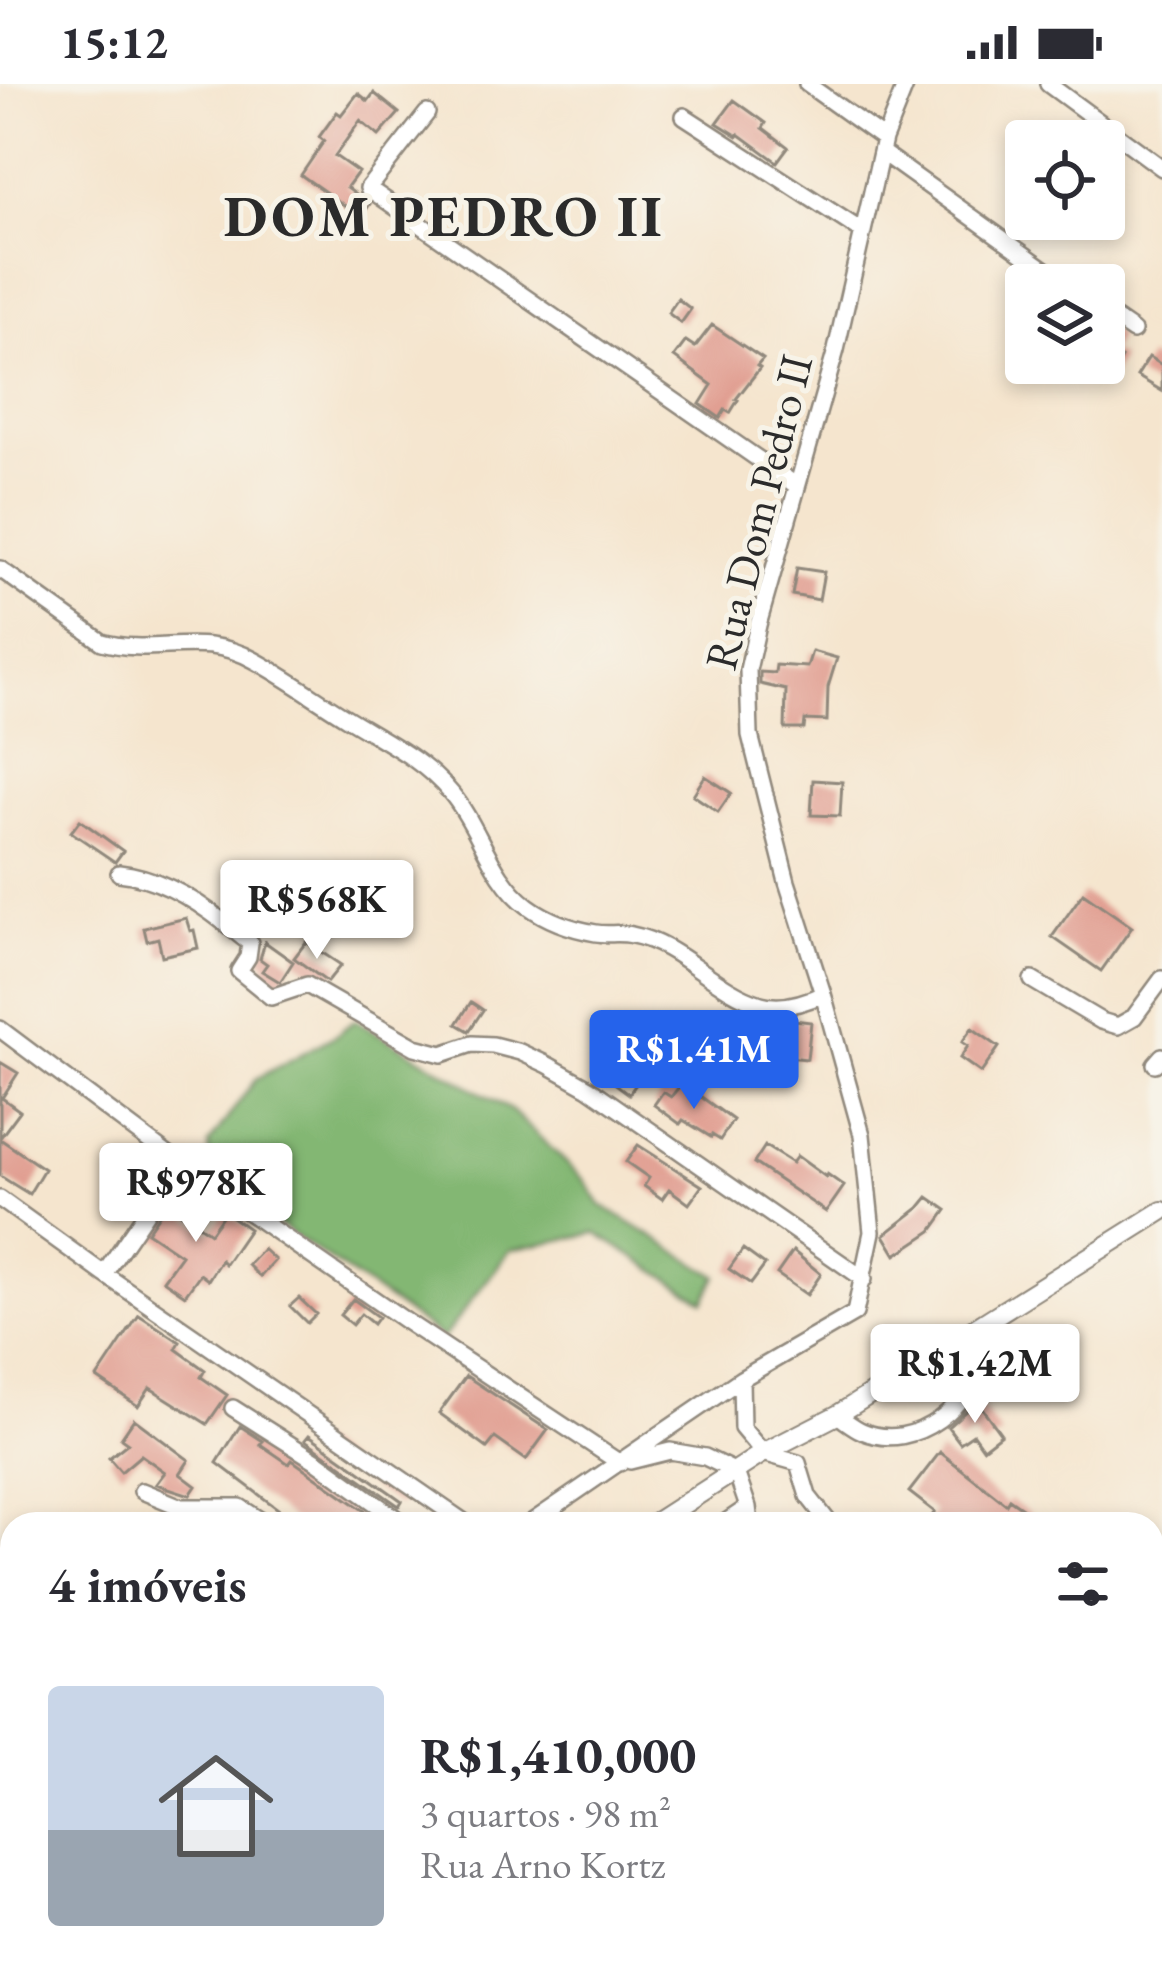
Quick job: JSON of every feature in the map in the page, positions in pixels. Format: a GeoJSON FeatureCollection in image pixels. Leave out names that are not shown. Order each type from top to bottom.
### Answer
{"type":"FeatureCollection","features":[{"type":"Feature","properties":{"kind":"main road"},"geometry":{"type":"LineString","coordinates":[[672,1512],[763,1453],[837,1415],[1162,1211]]}},
{"type":"Feature","properties":{"kind":"street"},"geometry":{"type":"LineString","coordinates":[[807,84],[1039,264]]}},
{"type":"Feature","properties":{"kind":"street","name":"Rua Dom Pedro II"},"geometry":{"type":"LineString","coordinates":[[547,1512],[741,1379],[855,1313],[864,1280],[872,1232],[862,1135],[787,882],[750,735],[748,670],[836,350],[882,146],[906,84]]}},
{"type":"Feature","properties":{"kind":"street"},"geometry":{"type":"LineString","coordinates":[[1048,84],[1162,168]]}},
{"type":"Feature","properties":{"kind":"street"},"geometry":{"type":"LineString","coordinates":[[427,113],[368,188],[797,486]]}},
{"type":"Feature","properties":{"kind":"street"},"geometry":{"type":"LineString","coordinates":[[684,116],[863,232]]}},
{"type":"Feature","properties":{"kind":"street"},"geometry":{"type":"LineString","coordinates":[[1125,325],[1133,331]]}},
{"type":"Feature","properties":{"kind":"street"},"geometry":{"type":"LineString","coordinates":[[0,568],[102,642],[121,648],[182,643],[216,646],[250,658],[421,762],[454,795],[495,868],[525,904],[560,924],[598,934],[632,934],[662,946],[764,1005],[799,1005],[823,994]]}},
{"type":"Feature","properties":{"kind":"street"},"geometry":{"type":"LineString","coordinates":[[118,874],[140,875],[190,899],[250,943],[239,971],[271,997],[307,985],[415,1047],[442,1054],[472,1044],[493,1045],[520,1052],[589,1088],[864,1280]]}},
{"type":"Feature","properties":{"kind":"street"},"geometry":{"type":"LineString","coordinates":[[1032,980],[1118,1026],[1134,1017],[1162,979]]}},
{"type":"Feature","properties":{"kind":"street"},"geometry":{"type":"LineString","coordinates":[[0,1029],[180,1163],[560,1426],[620,1463],[670,1451],[705,1457],[736,1472],[748,1512]]}},
{"type":"Feature","properties":{"kind":"street"},"geometry":{"type":"LineString","coordinates":[[104,1274],[180,1163]]}},
{"type":"Feature","properties":{"kind":"street"},"geometry":{"type":"LineString","coordinates":[[0,1199],[450,1512]]}},
{"type":"Feature","properties":{"kind":"street"},"geometry":{"type":"LineString","coordinates":[[837,1415],[863,1432],[893,1437],[924,1430],[950,1413],[973,1382],[985,1351],[986,1323]]}},
{"type":"Feature","properties":{"kind":"street"},"geometry":{"type":"LineString","coordinates":[[741,1379],[742,1428],[763,1453],[798,1463],[808,1496],[821,1512]]}},
{"type":"Feature","properties":{"kind":"street"},"geometry":{"type":"LineString","coordinates":[[233,1408],[387,1512]]}},
{"type":"Feature","properties":{"kind":"street"},"geometry":{"type":"LineString","coordinates":[[142,1490],[181,1507],[247,1512]]}},
{"type":"Feature","properties":{"kind":"green space"},"geometry":{"type":"Polygon","coordinates":[[[355,1020],[512,1111],[585,1181],[601,1205],[717,1276],[704,1301],[596,1233],[510,1250],[443,1338],[210,1177],[209,1144],[256,1079],[355,1020]]]}},
{"type":"Feature","properties":{"kind":"building"},"geometry":{"type":"Polygon","coordinates":[[[358,93],[368,101],[374,93],[399,113],[379,136],[360,121],[335,156],[358,172],[347,187],[370,204],[361,217],[301,175],[324,141],[319,137],[358,93]]]}},
{"type":"Feature","properties":{"kind":"building"},"geometry":{"type":"Polygon","coordinates":[[[734,100],[766,123],[763,128],[788,147],[777,162],[717,123],[734,100]]]}},
{"type":"Feature","properties":{"kind":"building"},"geometry":{"type":"Polygon","coordinates":[[[678,299],[691,309],[681,323],[668,313],[678,299]]]}},
{"type":"Feature","properties":{"kind":"building"},"geometry":{"type":"Polygon","coordinates":[[[712,325],[763,359],[730,413],[725,410],[720,418],[700,404],[712,385],[674,357],[686,341],[695,347],[712,325]]]}},
{"type":"Feature","properties":{"kind":"building"},"geometry":{"type":"Polygon","coordinates":[[[1149,357],[1162,365],[1162,391],[1137,376],[1149,357]]]}},
{"type":"Feature","properties":{"kind":"building"},"geometry":{"type":"Polygon","coordinates":[[[797,568],[824,572],[819,600],[792,595],[797,568]]]}},
{"type":"Feature","properties":{"kind":"building"},"geometry":{"type":"Polygon","coordinates":[[[812,651],[837,658],[828,687],[827,721],[805,720],[804,729],[785,729],[786,690],[760,684],[760,672],[775,673],[776,665],[807,667],[812,651]]]}},
{"type":"Feature","properties":{"kind":"building"},"geometry":{"type":"Polygon","coordinates":[[[705,776],[731,793],[718,812],[693,795],[705,776]]]}},
{"type":"Feature","properties":{"kind":"building"},"geometry":{"type":"Polygon","coordinates":[[[813,780],[842,782],[840,816],[811,815],[813,780]]]}},
{"type":"Feature","properties":{"kind":"building"},"geometry":{"type":"Polygon","coordinates":[[[80,820],[123,851],[115,862],[71,832],[80,820]]]}},
{"type":"Feature","properties":{"kind":"building"},"geometry":{"type":"Polygon","coordinates":[[[373,871],[407,895],[397,908],[364,881],[373,871]]]}},
{"type":"Feature","properties":{"kind":"building"},"geometry":{"type":"Polygon","coordinates":[[[1083,893],[1132,927],[1101,971],[1052,937],[1083,893]]]}},
{"type":"Feature","properties":{"kind":"building"},"geometry":{"type":"Polygon","coordinates":[[[186,918],[198,948],[162,956],[158,938],[147,941],[144,928],[186,918]]]}},
{"type":"Feature","properties":{"kind":"building"},"geometry":{"type":"Polygon","coordinates":[[[265,942],[293,962],[280,982],[262,971],[267,964],[260,959],[265,942]]]}},
{"type":"Feature","properties":{"kind":"building"},"geometry":{"type":"Polygon","coordinates":[[[306,942],[341,965],[327,982],[294,958],[306,942]]]}},
{"type":"Feature","properties":{"kind":"building"},"geometry":{"type":"Polygon","coordinates":[[[471,1002],[483,1010],[469,1031],[457,1024],[471,1002]]]}},
{"type":"Feature","properties":{"kind":"building"},"geometry":{"type":"Polygon","coordinates":[[[777,1018],[811,1022],[807,1059],[788,1057],[790,1038],[775,1036],[777,1018]]]}},
{"type":"Feature","properties":{"kind":"building"},"geometry":{"type":"Polygon","coordinates":[[[972,1028],[999,1047],[981,1073],[960,1058],[968,1046],[962,1042],[972,1028]]]}},
{"type":"Feature","properties":{"kind":"building"},"geometry":{"type":"Polygon","coordinates":[[[631,1058],[647,1069],[629,1094],[610,1080],[631,1058]]]}},
{"type":"Feature","properties":{"kind":"building"},"geometry":{"type":"Polygon","coordinates":[[[0,1062],[18,1073],[2,1098],[20,1111],[0,1138],[0,1062]]]}},
{"type":"Feature","properties":{"kind":"building"},"geometry":{"type":"Polygon","coordinates":[[[682,1083],[733,1120],[720,1140],[683,1120],[680,1124],[654,1105],[663,1092],[671,1097],[682,1083]]]}},
{"type":"Feature","properties":{"kind":"building"},"geometry":{"type":"Polygon","coordinates":[[[0,1139],[44,1169],[29,1194],[0,1176],[0,1139]]]}},
{"type":"Feature","properties":{"kind":"building"},"geometry":{"type":"Polygon","coordinates":[[[638,1145],[702,1186],[689,1204],[669,1189],[662,1199],[644,1186],[649,1178],[626,1162],[638,1145]]]}},
{"type":"Feature","properties":{"kind":"building"},"geometry":{"type":"Polygon","coordinates":[[[765,1146],[792,1163],[797,1156],[844,1186],[826,1212],[754,1163],[765,1146]]]}},
{"type":"Feature","properties":{"kind":"building"},"geometry":{"type":"Polygon","coordinates":[[[928,1197],[947,1210],[932,1231],[896,1255],[884,1235],[928,1197]]]}},
{"type":"Feature","properties":{"kind":"building"},"geometry":{"type":"Polygon","coordinates":[[[167,1203],[210,1233],[225,1212],[249,1229],[225,1264],[221,1260],[208,1280],[200,1274],[185,1295],[163,1280],[181,1255],[147,1232],[167,1203]]]}},
{"type":"Feature","properties":{"kind":"building"},"geometry":{"type":"Polygon","coordinates":[[[263,1249],[275,1260],[260,1277],[248,1265],[263,1249]]]}},
{"type":"Feature","properties":{"kind":"building"},"geometry":{"type":"Polygon","coordinates":[[[743,1249],[765,1265],[751,1284],[729,1269],[743,1249]]]}},
{"type":"Feature","properties":{"kind":"building"},"geometry":{"type":"Polygon","coordinates":[[[793,1251],[821,1274],[807,1295],[777,1274],[793,1251]]]}},
{"type":"Feature","properties":{"kind":"building"},"geometry":{"type":"Polygon","coordinates":[[[299,1298],[316,1314],[307,1323],[290,1306],[299,1298]]]}},
{"type":"Feature","properties":{"kind":"building"},"geometry":{"type":"Polygon","coordinates":[[[353,1299],[378,1317],[373,1324],[361,1314],[352,1325],[340,1315],[353,1299]]]}},
{"type":"Feature","properties":{"kind":"building"},"geometry":{"type":"Polygon","coordinates":[[[139,1315],[180,1342],[176,1349],[205,1370],[201,1377],[227,1395],[207,1424],[150,1388],[138,1406],[97,1378],[139,1315]]]}},
{"type":"Feature","properties":{"kind":"building"},"geometry":{"type":"Polygon","coordinates":[[[466,1376],[548,1430],[526,1460],[495,1438],[487,1448],[439,1413],[466,1376]]]}},
{"type":"Feature","properties":{"kind":"building"},"geometry":{"type":"Polygon","coordinates":[[[977,1401],[1001,1434],[983,1448],[973,1434],[960,1443],[948,1427],[977,1401]]]}},
{"type":"Feature","properties":{"kind":"building"},"geometry":{"type":"Polygon","coordinates":[[[134,1419],[189,1460],[180,1474],[196,1486],[190,1495],[156,1484],[165,1472],[141,1455],[121,1472],[109,1458],[128,1443],[121,1438],[134,1419]]]}},
{"type":"Feature","properties":{"kind":"building"},"geometry":{"type":"Polygon","coordinates":[[[240,1426],[289,1464],[292,1460],[366,1512],[282,1512],[217,1463],[240,1426]]]}},
{"type":"Feature","properties":{"kind":"building"},"geometry":{"type":"Polygon","coordinates":[[[309,1435],[402,1501],[399,1506],[305,1440],[309,1435]]]}},
{"type":"Feature","properties":{"kind":"building"},"geometry":{"type":"Polygon","coordinates":[[[940,1452],[1006,1504],[1009,1499],[1028,1512],[935,1512],[909,1492],[940,1452]]]}},
{"type":"Feature","properties":{"kind":"district","name":"DOM PEDRO II"},"geometry":{"type":"Point","coordinates":[444,216]}}]}
